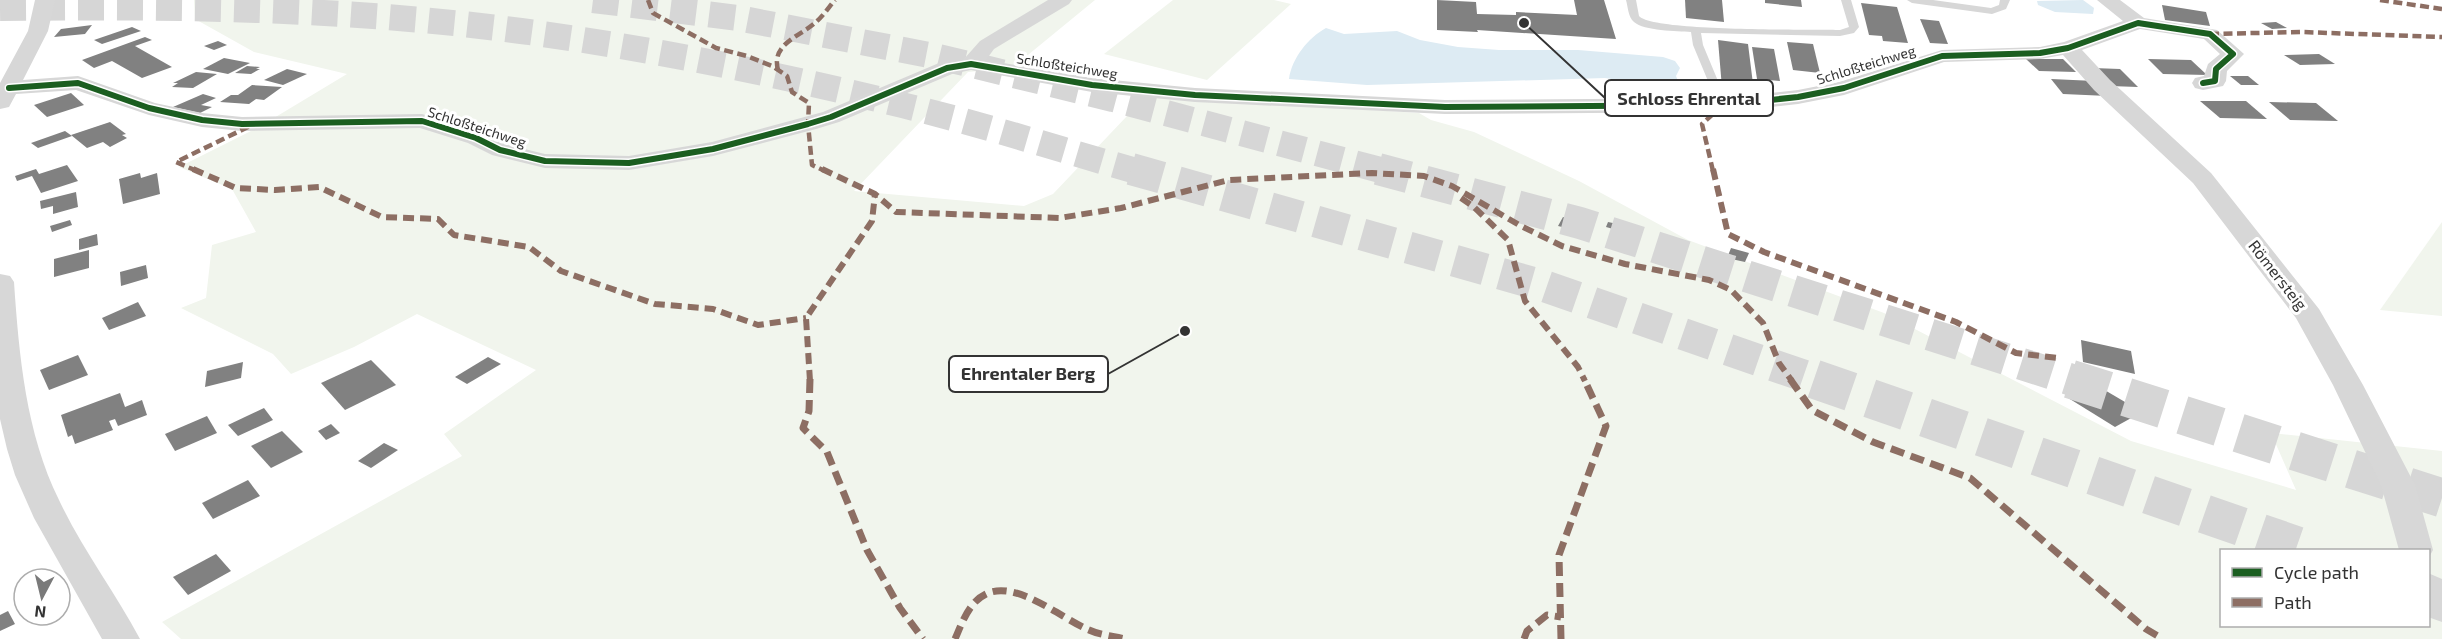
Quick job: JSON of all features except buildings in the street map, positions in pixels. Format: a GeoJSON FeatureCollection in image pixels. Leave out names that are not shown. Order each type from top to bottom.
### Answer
{"type":"FeatureCollection","features":[{"type":"Feature","properties":{"kind":"street"},"geometry":{"type":"LineString","coordinates":[[5,95],[38,31],[45,0]]}},
{"type":"Feature","properties":{"kind":"street"},"geometry":{"type":"LineString","coordinates":[[971,64],[987,45],[1062,0]]}},
{"type":"Feature","properties":{"kind":"street"},"geometry":{"type":"LineString","coordinates":[[2107,0],[2138,23],[2210,34],[2234,54],[2216,69],[2215,81],[2204,83]]}},
{"type":"Feature","properties":{"kind":"street","name":"Schloßteichweg"},"geometry":{"type":"LineString","coordinates":[[5,95],[78,82],[149,108],[202,120],[242,124],[422,122],[476,138],[500,150],[545,161],[629,163],[713,149],[808,124],[947,68],[971,64],[1092,84],[1195,95],[1445,108],[1723,105],[1798,97],[1844,88],[1942,56],[2028,54],[2068,48],[2138,23]]}},
{"type":"Feature","properties":{"kind":"street","name":"Römersteig"},"geometry":{"type":"LineString","coordinates":[[2068,48],[2102,85],[2202,178],[2309,315],[2348,385],[2398,485],[2416,549]]}},
{"type":"Feature","properties":{"kind":"street"},"geometry":{"type":"LineString","coordinates":[[0,297],[9,372],[9,428],[30,468],[41,499],[121,639]]}},
{"type":"Feature","properties":{"kind":"street"},"geometry":{"type":"LineString","coordinates":[[2430,590],[2442,608]]}},
{"type":"Feature","properties":{"kind":"lane"},"geometry":{"type":"LineString","coordinates":[[1631,0],[1634,16],[1638,21],[1695,30],[1851,32],[1854,27],[1846,0]]}},
{"type":"Feature","properties":{"kind":"lane"},"geometry":{"type":"LineString","coordinates":[[1912,0],[1992,10],[2003,7],[2005,0]]}},
{"type":"Feature","properties":{"kind":"lane"},"geometry":{"type":"LineString","coordinates":[[1695,30],[1698,45],[1723,105]]}},
{"type":"Feature","properties":{"kind":"shaded area"},"geometry":{"type":"Polygon","coordinates":[[[194,0],[1095,0],[1012,68],[968,72],[854,191],[1024,206],[1053,194],[1146,96],[1419,113],[1431,120],[1474,132],[1579,181],[1688,240],[1884,313],[2131,441],[2296,490],[2271,433],[2442,451],[2442,639],[181,639],[162,622],[462,456],[444,434],[536,370],[417,314],[354,347],[291,374],[273,354],[181,308],[206,298],[212,245],[256,232],[232,189],[179,167],[259,127],[347,74],[254,52],[195,19],[194,0]]]}},
{"type":"Feature","properties":{"kind":"shaded area"},"geometry":{"type":"Polygon","coordinates":[[[1173,0],[1274,0],[1291,4],[1207,80],[1104,54],[1173,0]]]}},
{"type":"Feature","properties":{"kind":"shaded area"},"geometry":{"type":"Polygon","coordinates":[[[2083,0],[2094,8],[2093,14],[2055,12],[2038,5],[2037,1],[2083,0]]]}},
{"type":"Feature","properties":{"kind":"shaded area"},"geometry":{"type":"Polygon","coordinates":[[[1326,28],[1344,34],[1397,31],[1420,40],[1458,47],[1499,50],[1578,50],[1663,57],[1675,61],[1680,68],[1676,76],[1678,81],[1665,82],[1660,86],[1605,78],[1367,85],[1289,79],[1297,56],[1302,49],[1326,28]]]}},
{"type":"Feature","properties":{"kind":"shaded area"},"geometry":{"type":"Polygon","coordinates":[[[2442,222],[2442,316],[2380,310],[2442,222]]]}},
{"type":"Feature","properties":{"kind":"tunnel"},"geometry":{"type":"LineString","coordinates":[[593,0],[738,18],[939,57],[1113,99],[1384,171]]}},
{"type":"Feature","properties":{"kind":"tunnel"},"geometry":{"type":"LineString","coordinates":[[0,8],[261,10],[391,17],[521,31],[617,45],[760,72],[961,120],[1136,171]]}},
{"type":"Feature","properties":{"kind":"tunnel"},"geometry":{"type":"LineString","coordinates":[[1131,169],[1544,286],[1819,381]]}},
{"type":"Feature","properties":{"kind":"tunnel"},"geometry":{"type":"LineString","coordinates":[[1378,169],[1580,223],[2075,381]]}},
{"type":"Feature","properties":{"kind":"tunnel"},"geometry":{"type":"LineString","coordinates":[[1814,379],[2306,549]]}},
{"type":"Feature","properties":{"kind":"tunnel"},"geometry":{"type":"LineString","coordinates":[[2070,379],[2442,498]]}},
{"type":"Feature","properties":{"kind":"marked path"},"geometry":{"type":"LineString","coordinates":[[648,0],[653,13],[716,48],[747,56],[772,66],[787,76],[792,92],[809,103],[808,124],[812,165],[875,194],[896,212],[1059,218],[1121,208],[1229,180],[1372,173],[1424,176],[1452,186],[1521,226],[1562,246],[1625,264],[1709,280],[1731,290],[1763,323],[1779,363],[1812,410],[1873,442],[1970,478],[2146,629],[2163,639]]}},
{"type":"Feature","properties":{"kind":"marked path"},"geometry":{"type":"LineString","coordinates":[[778,70],[775,59],[780,48],[816,22],[835,0]]}},
{"type":"Feature","properties":{"kind":"marked path"},"geometry":{"type":"LineString","coordinates":[[2380,0],[2442,9]]}},
{"type":"Feature","properties":{"kind":"marked path"},"geometry":{"type":"LineString","coordinates":[[2210,34],[2301,32],[2442,37]]}},
{"type":"Feature","properties":{"kind":"marked path"},"geometry":{"type":"LineString","coordinates":[[1723,105],[1702,124],[1728,234],[1764,252],[1956,322],[2016,353],[2058,358]]}},
{"type":"Feature","properties":{"kind":"marked path"},"geometry":{"type":"LineString","coordinates":[[252,125],[176,162],[236,188],[275,190],[319,187],[382,217],[438,219],[454,235],[529,247],[561,271],[655,304],[713,309],[758,325],[806,318]]}},
{"type":"Feature","properties":{"kind":"marked path"},"geometry":{"type":"LineString","coordinates":[[875,194],[872,221],[806,318],[811,368],[809,411],[803,428],[827,452],[867,550],[900,608],[923,639]]}},
{"type":"Feature","properties":{"kind":"marked path"},"geometry":{"type":"LineString","coordinates":[[1461,198],[1474,207],[1508,240],[1525,301],[1578,367],[1606,426],[1559,555],[1561,639]]}},
{"type":"Feature","properties":{"kind":"marked path"},"geometry":{"type":"LineString","coordinates":[[955,639],[975,602],[987,593],[1001,591],[1016,593],[1032,600],[1089,630],[1125,639]]}},
{"type":"Feature","properties":{"kind":"marked path"},"geometry":{"type":"LineString","coordinates":[[1524,639],[1527,631],[1547,615],[1561,617]]}},
{"type":"Feature","properties":{"kind":"cycle path"},"geometry":{"type":"LineString","coordinates":[[9,88],[78,83],[149,108],[202,120],[242,124],[422,121],[476,138],[500,150],[545,161],[629,163],[713,149],[808,124],[831,117],[947,68],[971,64],[1092,85],[1195,95],[1445,107],[1723,105],[1798,97],[1844,88],[1942,56],[2040,53],[2068,48],[2138,23],[2210,34],[2233,54],[2216,69],[2215,81],[2203,83]]}},
{"type":"Feature","properties":{"kind":"place","name":"Schloss Ehrental"},"geometry":{"type":"Point","coordinates":[1524,23]}},
{"type":"Feature","properties":{"kind":"place","name":"Ehrentaler Berg"},"geometry":{"type":"Point","coordinates":[1185,331]}}]}
